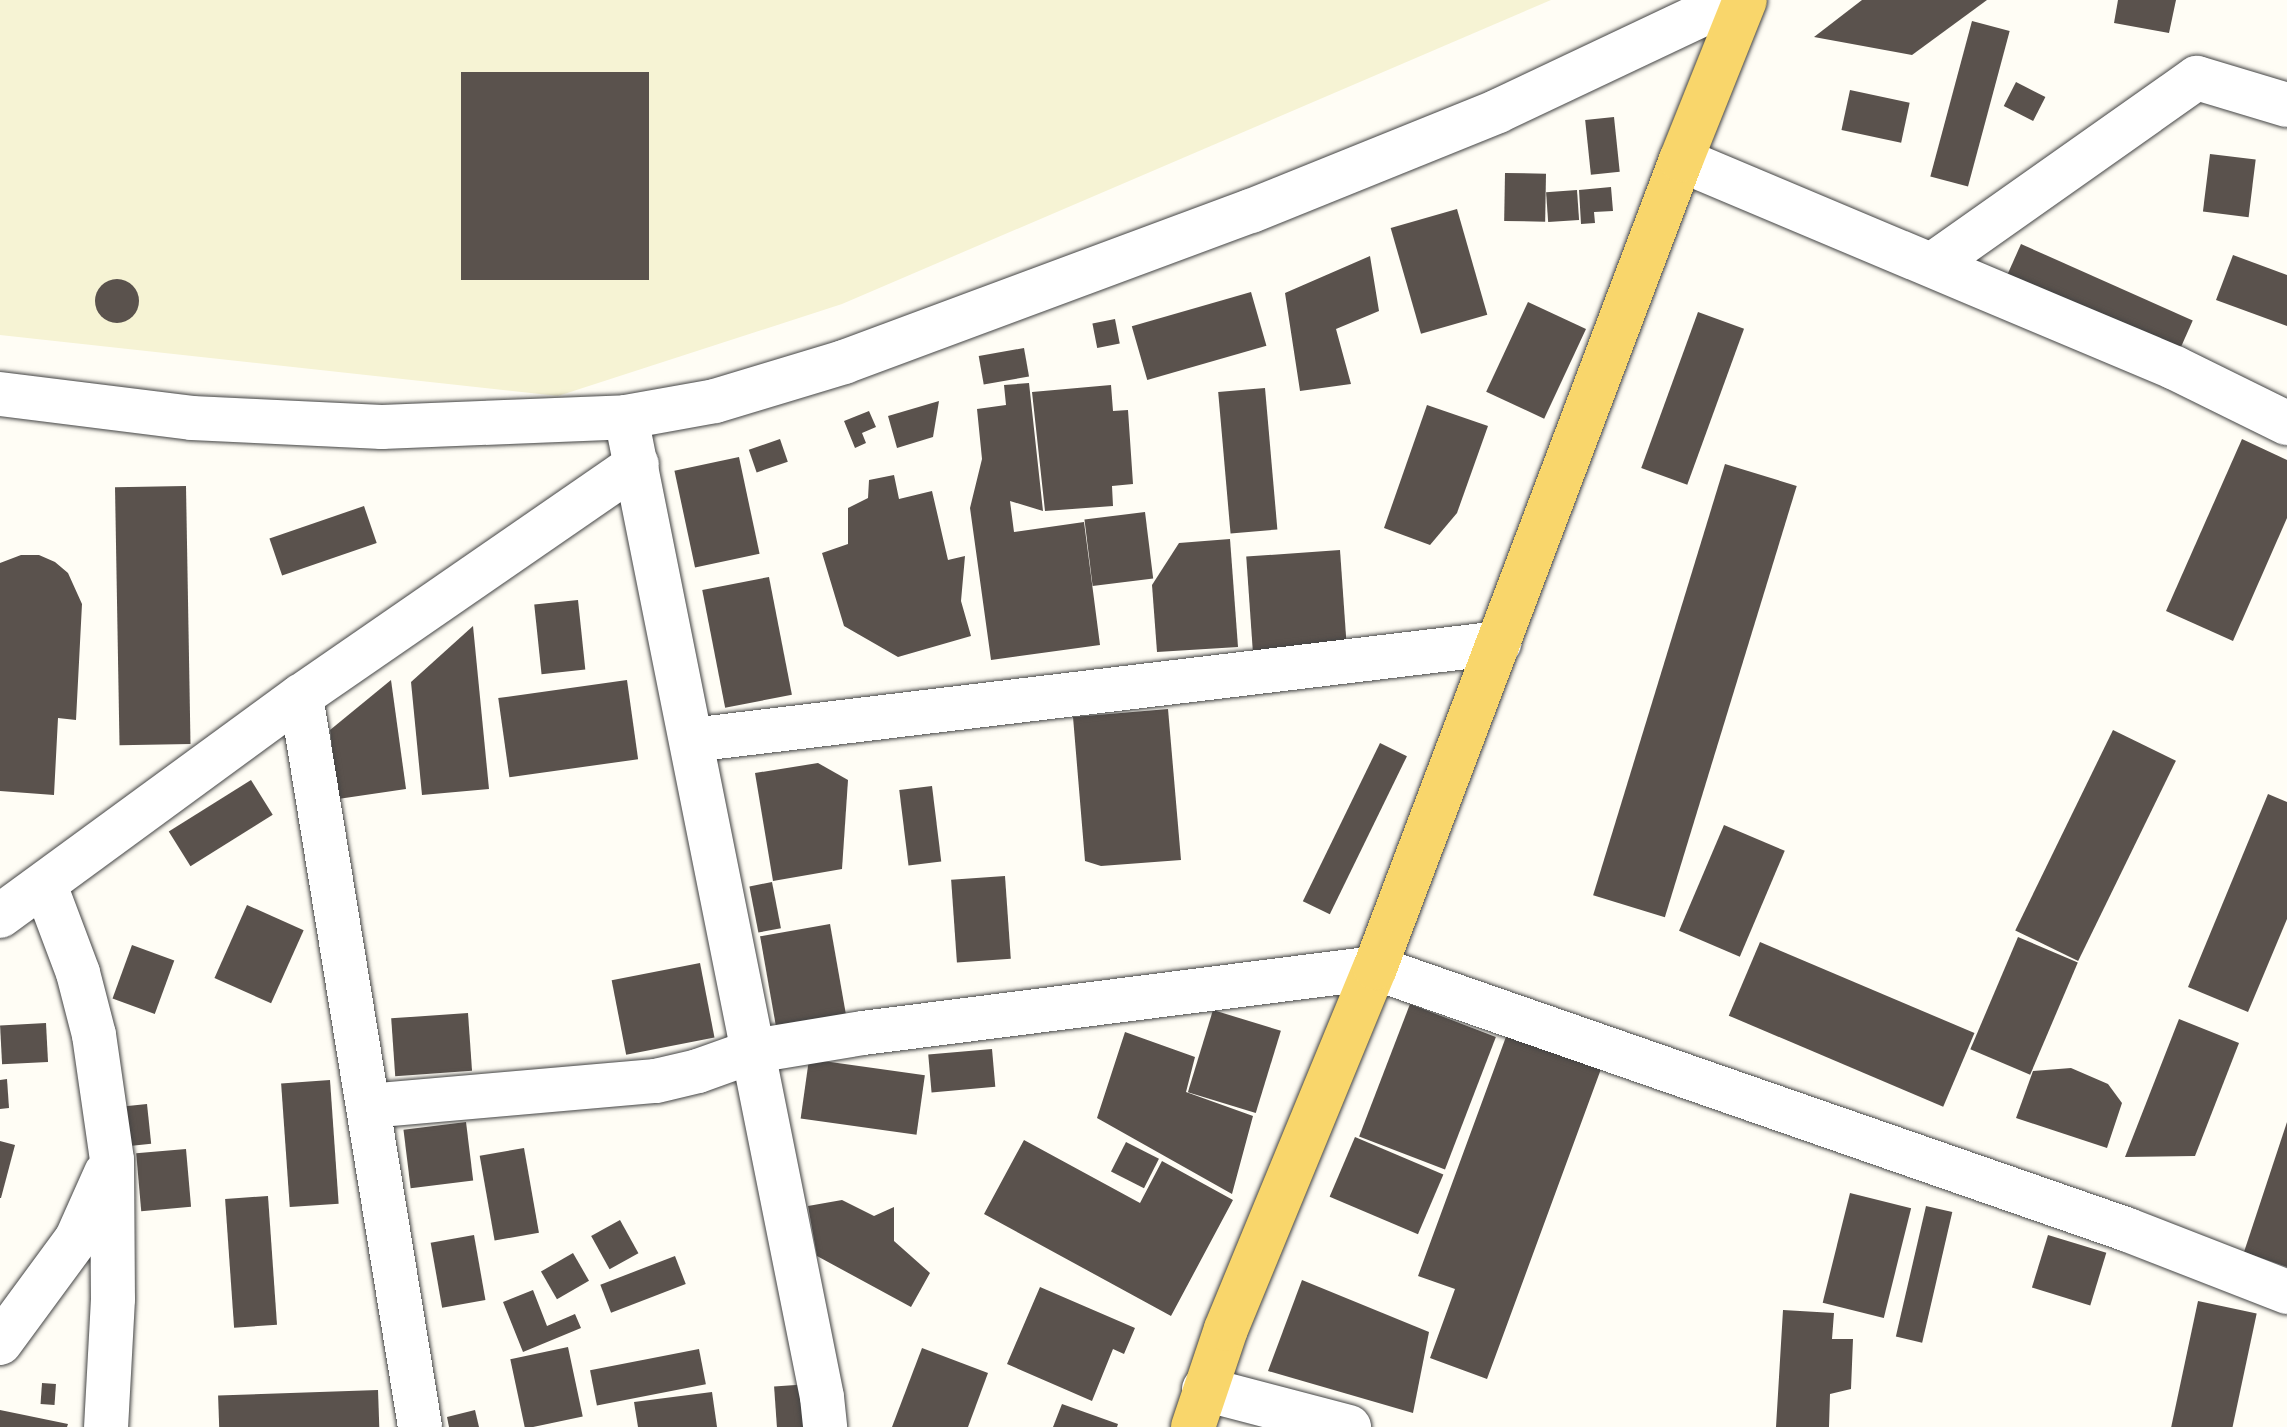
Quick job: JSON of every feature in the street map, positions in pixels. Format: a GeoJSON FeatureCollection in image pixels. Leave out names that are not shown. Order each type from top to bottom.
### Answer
{"type":"FeatureCollection","features":[{"type":"Feature","properties":{"kind":"main road"},"geometry":{"type":"LineString","coordinates":[[1198,1408],[1375,968],[1681,160],[1745,0]]}},
{"type":"Feature","properties":{"kind":"street"},"geometry":{"type":"LineString","coordinates":[[0,394],[192,418],[382,427],[626,417],[715,401],[785,382],[1007,303],[1498,111],[1733,0]]}},
{"type":"Feature","properties":{"kind":"street"},"geometry":{"type":"LineString","coordinates":[[1933,264],[2197,78],[2287,105]]}},
{"type":"Feature","properties":{"kind":"street"},"geometry":{"type":"LineString","coordinates":[[1681,160],[2175,368],[2287,423]]}},
{"type":"Feature","properties":{"kind":"street"},"geometry":{"type":"LineString","coordinates":[[626,417],[754,1051],[822,1397],[825,1427]]}},
{"type":"Feature","properties":{"kind":"street"},"geometry":{"type":"LineString","coordinates":[[0,916],[301,696],[637,464]]}},
{"type":"Feature","properties":{"kind":"street"},"geometry":{"type":"LineString","coordinates":[[692,740],[1499,643]]}},
{"type":"Feature","properties":{"kind":"street"},"geometry":{"type":"LineString","coordinates":[[301,696],[420,1427]]}},
{"type":"Feature","properties":{"kind":"street"},"geometry":{"type":"LineString","coordinates":[[45,885],[78,973],[94,1035],[112,1160],[113,1299],[106,1427]]}},
{"type":"Feature","properties":{"kind":"street"},"geometry":{"type":"LineString","coordinates":[[368,1106],[656,1081],[698,1071],[754,1051],[863,1033],[1375,968],[2128,1230],[2287,1292]]}},
{"type":"Feature","properties":{"kind":"street"},"geometry":{"type":"LineString","coordinates":[[0,1343],[77,1238],[112,1160]]}},
{"type":"Feature","properties":{"kind":"street"},"geometry":{"type":"LineString","coordinates":[[1198,1408],[1349,1427]]}},
{"type":"Feature","properties":{"kind":"shaded area"},"geometry":{"type":"Polygon","coordinates":[[[0,0],[1551,0],[842,304],[558,396],[0,335],[0,0]]]}},
{"type":"Feature","properties":{"kind":"building"},"geometry":{"type":"Polygon","coordinates":[[[1862,0],[1987,0],[1912,55],[1814,37],[1862,0]]]}},
{"type":"Feature","properties":{"kind":"building"},"geometry":{"type":"Polygon","coordinates":[[[2118,0],[2176,0],[2169,33],[2114,23],[2118,0]]]}},
{"type":"Feature","properties":{"kind":"building"},"geometry":{"type":"Polygon","coordinates":[[[1972,21],[2010,31],[1968,187],[1930,177],[1972,21]]]}},
{"type":"Feature","properties":{"kind":"building"},"geometry":{"type":"Polygon","coordinates":[[[461,72],[649,72],[649,280],[461,280],[461,72]]]}},
{"type":"Feature","properties":{"kind":"building"},"geometry":{"type":"Polygon","coordinates":[[[2016,82],[2045,97],[2033,121],[2004,106],[2016,82]]]}},
{"type":"Feature","properties":{"kind":"building"},"geometry":{"type":"Polygon","coordinates":[[[1850,90],[1910,103],[1901,143],[1841,130],[1850,90]]]}},
{"type":"Feature","properties":{"kind":"building"},"geometry":{"type":"Polygon","coordinates":[[[1614,117],[1620,172],[1591,175],[1585,120],[1614,117]]]}},
{"type":"Feature","properties":{"kind":"building"},"geometry":{"type":"Polygon","coordinates":[[[2210,154],[2256,160],[2249,217],[2203,212],[2210,154]]]}},
{"type":"Feature","properties":{"kind":"building"},"geometry":{"type":"Polygon","coordinates":[[[1505,173],[1546,174],[1545,222],[1504,221],[1505,173]]]}},
{"type":"Feature","properties":{"kind":"building"},"geometry":{"type":"Polygon","coordinates":[[[1611,187],[1613,211],[1594,212],[1595,223],[1581,224],[1579,190],[1611,187]]]}},
{"type":"Feature","properties":{"kind":"building"},"geometry":{"type":"Polygon","coordinates":[[[1577,190],[1579,220],[1548,222],[1546,192],[1577,190]]]}},
{"type":"Feature","properties":{"kind":"building"},"geometry":{"type":"Polygon","coordinates":[[[1457,209],[1487,315],[1421,334],[1391,228],[1457,209]]]}},
{"type":"Feature","properties":{"kind":"building"},"geometry":{"type":"Polygon","coordinates":[[[2021,244],[2193,320],[2179,352],[2007,276],[2021,244]]]}},
{"type":"Feature","properties":{"kind":"building"},"geometry":{"type":"Polygon","coordinates":[[[2233,255],[2287,275],[2287,326],[2216,300],[2233,255]]]}},
{"type":"Feature","properties":{"kind":"building"},"geometry":{"type":"Polygon","coordinates":[[[1370,256],[1379,311],[1336,329],[1351,384],[1300,391],[1285,293],[1370,256]]]}},
{"type":"Feature","properties":{"kind":"building"},"geometry":{"type":"Polygon","coordinates":[[[117,279],[133,285],[139,301],[133,317],[117,323],[101,317],[95,301],[101,285],[117,279]]]}},
{"type":"Feature","properties":{"kind":"building"},"geometry":{"type":"Polygon","coordinates":[[[1251,292],[1266,346],[1147,380],[1132,326],[1251,292]]]}},
{"type":"Feature","properties":{"kind":"building"},"geometry":{"type":"Polygon","coordinates":[[[1528,302],[1586,329],[1544,419],[1486,392],[1528,302]]]}},
{"type":"Feature","properties":{"kind":"building"},"geometry":{"type":"Polygon","coordinates":[[[1698,312],[1744,329],[1687,485],[1641,468],[1698,312]]]}},
{"type":"Feature","properties":{"kind":"building"},"geometry":{"type":"Polygon","coordinates":[[[1115,319],[1120,344],[1097,348],[1092,323],[1115,319]]]}},
{"type":"Feature","properties":{"kind":"building"},"geometry":{"type":"Polygon","coordinates":[[[1024,348],[1029,377],[984,385],[979,356],[1024,348]]]}},
{"type":"Feature","properties":{"kind":"building"},"geometry":{"type":"Polygon","coordinates":[[[1029,383],[1043,511],[1010,501],[1014,532],[1084,522],[1100,645],[991,660],[970,508],[982,459],[977,409],[1006,405],[1004,385],[1029,383]]]}},
{"type":"Feature","properties":{"kind":"building"},"geometry":{"type":"Polygon","coordinates":[[[1111,385],[1113,411],[1128,410],[1133,484],[1112,486],[1113,506],[1045,511],[1032,392],[1111,385]]]}},
{"type":"Feature","properties":{"kind":"building"},"geometry":{"type":"Polygon","coordinates":[[[1265,388],[1277,529],[1231,534],[1218,392],[1265,388]]]}},
{"type":"Feature","properties":{"kind":"building"},"geometry":{"type":"Polygon","coordinates":[[[939,401],[933,437],[897,448],[888,416],[939,401]]]}},
{"type":"Feature","properties":{"kind":"building"},"geometry":{"type":"Polygon","coordinates":[[[1427,405],[1488,426],[1457,513],[1430,545],[1384,528],[1427,405]]]}},
{"type":"Feature","properties":{"kind":"building"},"geometry":{"type":"Polygon","coordinates":[[[869,411],[876,427],[862,433],[866,443],[855,448],[844,421],[869,411]]]}},
{"type":"Feature","properties":{"kind":"building"},"geometry":{"type":"Polygon","coordinates":[[[780,439],[788,462],[757,472],[749,450],[780,439]]]}},
{"type":"Feature","properties":{"kind":"building"},"geometry":{"type":"Polygon","coordinates":[[[2242,439],[2287,460],[2287,518],[2233,641],[2166,611],[2242,439]]]}},
{"type":"Feature","properties":{"kind":"building"},"geometry":{"type":"Polygon","coordinates":[[[739,457],[760,554],[695,568],[674,471],[739,457]]]}},
{"type":"Feature","properties":{"kind":"building"},"geometry":{"type":"Polygon","coordinates":[[[1725,464],[1797,486],[1665,917],[1593,895],[1725,464]]]}},
{"type":"Feature","properties":{"kind":"building"},"geometry":{"type":"Polygon","coordinates":[[[894,475],[899,499],[932,491],[948,560],[965,556],[961,601],[971,636],[898,657],[844,626],[822,553],[848,544],[848,508],[868,498],[869,480],[894,475]]]}},
{"type":"Feature","properties":{"kind":"building"},"geometry":{"type":"Polygon","coordinates":[[[186,486],[191,744],[120,745],[115,487],[186,486]]]}},
{"type":"Feature","properties":{"kind":"building"},"geometry":{"type":"Polygon","coordinates":[[[364,506],[377,543],[282,575],[269,539],[364,506]]]}},
{"type":"Feature","properties":{"kind":"building"},"geometry":{"type":"Polygon","coordinates":[[[1145,512],[1153,579],[1093,586],[1084,519],[1145,512]]]}},
{"type":"Feature","properties":{"kind":"building"},"geometry":{"type":"Polygon","coordinates":[[[1230,539],[1238,647],[1157,652],[1152,585],[1179,543],[1230,539]]]}},
{"type":"Feature","properties":{"kind":"building"},"geometry":{"type":"Polygon","coordinates":[[[1340,550],[1347,657],[1254,663],[1246,557],[1340,550]]]}},
{"type":"Feature","properties":{"kind":"building"},"geometry":{"type":"Polygon","coordinates":[[[21,555],[39,555],[55,562],[68,573],[82,604],[76,720],[58,718],[54,795],[0,791],[0,563],[21,555]]]}},
{"type":"Feature","properties":{"kind":"building"},"geometry":{"type":"Polygon","coordinates":[[[769,577],[792,695],[725,708],[702,590],[769,577]]]}},
{"type":"Feature","properties":{"kind":"building"},"geometry":{"type":"Polygon","coordinates":[[[578,600],[585,670],[542,674],[534,605],[578,600]]]}},
{"type":"Feature","properties":{"kind":"building"},"geometry":{"type":"Polygon","coordinates":[[[473,626],[489,789],[422,795],[411,682],[473,626]]]}},
{"type":"Feature","properties":{"kind":"building"},"geometry":{"type":"Polygon","coordinates":[[[391,680],[406,789],[338,799],[330,730],[391,680]]]}},
{"type":"Feature","properties":{"kind":"building"},"geometry":{"type":"Polygon","coordinates":[[[627,680],[638,759],[509,777],[498,698],[627,680]]]}},
{"type":"Feature","properties":{"kind":"building"},"geometry":{"type":"Polygon","coordinates":[[[1168,709],[1181,860],[1101,866],[1085,861],[1073,717],[1168,709]]]}},
{"type":"Feature","properties":{"kind":"building"},"geometry":{"type":"Polygon","coordinates":[[[2113,730],[2176,761],[2078,961],[2015,930],[2113,730]]]}},
{"type":"Feature","properties":{"kind":"building"},"geometry":{"type":"Polygon","coordinates":[[[1380,743],[1407,756],[1330,914],[1303,901],[1380,743]]]}},
{"type":"Feature","properties":{"kind":"building"},"geometry":{"type":"Polygon","coordinates":[[[818,763],[848,780],[842,869],[773,881],[755,773],[818,763]]]}},
{"type":"Feature","properties":{"kind":"building"},"geometry":{"type":"Polygon","coordinates":[[[251,780],[273,815],[190,866],[169,831],[251,780]]]}},
{"type":"Feature","properties":{"kind":"building"},"geometry":{"type":"Polygon","coordinates":[[[932,786],[941,861],[909,865],[899,790],[932,786]]]}},
{"type":"Feature","properties":{"kind":"building"},"geometry":{"type":"Polygon","coordinates":[[[2268,794],[2287,802],[2287,919],[2248,1012],[2188,987],[2268,794]]]}},
{"type":"Feature","properties":{"kind":"building"},"geometry":{"type":"Polygon","coordinates":[[[1724,825],[1785,851],[1740,957],[1679,931],[1724,825]]]}},
{"type":"Feature","properties":{"kind":"building"},"geometry":{"type":"Polygon","coordinates":[[[1005,876],[1011,959],[957,963],[951,880],[1005,876]]]}},
{"type":"Feature","properties":{"kind":"building"},"geometry":{"type":"Polygon","coordinates":[[[772,882],[781,928],[758,933],[749,886],[772,882]]]}},
{"type":"Feature","properties":{"kind":"building"},"geometry":{"type":"Polygon","coordinates":[[[247,905],[304,930],[271,1003],[214,978],[247,905]]]}},
{"type":"Feature","properties":{"kind":"building"},"geometry":{"type":"Polygon","coordinates":[[[830,924],[847,1021],[777,1033],[760,936],[830,924]]]}},
{"type":"Feature","properties":{"kind":"building"},"geometry":{"type":"Polygon","coordinates":[[[2018,937],[2078,962],[2030,1075],[1970,1049],[2018,937]]]}},
{"type":"Feature","properties":{"kind":"building"},"geometry":{"type":"Polygon","coordinates":[[[1760,942],[1974,1033],[1943,1107],[1729,1016],[1760,942]]]}},
{"type":"Feature","properties":{"kind":"building"},"geometry":{"type":"Polygon","coordinates":[[[132,945],[174,960],[155,1014],[113,999],[132,945]]]}},
{"type":"Feature","properties":{"kind":"building"},"geometry":{"type":"Polygon","coordinates":[[[700,963],[715,1038],[626,1055],[612,980],[700,963]]]}},
{"type":"Feature","properties":{"kind":"building"},"geometry":{"type":"Polygon","coordinates":[[[1410,1004],[1496,1037],[1445,1170],[1359,1137],[1410,1004]]]}},
{"type":"Feature","properties":{"kind":"building"},"geometry":{"type":"Polygon","coordinates":[[[1213,1010],[1281,1031],[1256,1113],[1188,1092],[1213,1010]]]}},
{"type":"Feature","properties":{"kind":"building"},"geometry":{"type":"Polygon","coordinates":[[[468,1013],[472,1071],[395,1076],[391,1018],[468,1013]]]}},
{"type":"Feature","properties":{"kind":"building"},"geometry":{"type":"Polygon","coordinates":[[[2179,1019],[2239,1043],[2195,1156],[2125,1157],[2179,1019]]]}},
{"type":"Feature","properties":{"kind":"building"},"geometry":{"type":"Polygon","coordinates":[[[46,1023],[48,1062],[2,1064],[0,1025],[46,1023]]]}},
{"type":"Feature","properties":{"kind":"building"},"geometry":{"type":"Polygon","coordinates":[[[1125,1032],[1195,1057],[1186,1092],[1253,1116],[1232,1194],[1097,1118],[1125,1032]]]}},
{"type":"Feature","properties":{"kind":"building"},"geometry":{"type":"Polygon","coordinates":[[[1507,1034],[1601,1069],[1487,1379],[1430,1358],[1455,1289],[1418,1276],[1507,1034]]]}},
{"type":"Feature","properties":{"kind":"building"},"geometry":{"type":"Polygon","coordinates":[[[992,1049],[995,1087],[932,1092],[928,1055],[992,1049]]]}},
{"type":"Feature","properties":{"kind":"building"},"geometry":{"type":"Polygon","coordinates":[[[809,1059],[925,1075],[917,1135],[801,1118],[809,1059]]]}},
{"type":"Feature","properties":{"kind":"building"},"geometry":{"type":"Polygon","coordinates":[[[2071,1068],[2108,1084],[2122,1103],[2107,1148],[2016,1118],[2033,1071],[2071,1068]]]}},
{"type":"Feature","properties":{"kind":"building"},"geometry":{"type":"Polygon","coordinates":[[[7,1079],[9,1108],[0,1109],[0,1080],[7,1079]]]}},
{"type":"Feature","properties":{"kind":"building"},"geometry":{"type":"Polygon","coordinates":[[[330,1080],[339,1204],[290,1207],[281,1083],[330,1080]]]}},
{"type":"Feature","properties":{"kind":"building"},"geometry":{"type":"Polygon","coordinates":[[[147,1104],[151,1144],[122,1147],[118,1107],[147,1104]]]}},
{"type":"Feature","properties":{"kind":"building"},"geometry":{"type":"Polygon","coordinates":[[[466,1122],[473,1181],[411,1188],[403,1130],[466,1122]]]}},
{"type":"Feature","properties":{"kind":"building"},"geometry":{"type":"Polygon","coordinates":[[[2287,1122],[2287,1267],[2244,1252],[2287,1122]]]}},
{"type":"Feature","properties":{"kind":"building"},"geometry":{"type":"Polygon","coordinates":[[[1355,1137],[1443,1175],[1418,1234],[1330,1197],[1355,1137]]]}},
{"type":"Feature","properties":{"kind":"building"},"geometry":{"type":"Polygon","coordinates":[[[1024,1140],[1140,1203],[1162,1161],[1233,1200],[1171,1316],[984,1214],[1024,1140]]]}},
{"type":"Feature","properties":{"kind":"building"},"geometry":{"type":"Polygon","coordinates":[[[0,1141],[15,1145],[1,1198],[0,1198],[0,1141]]]}},
{"type":"Feature","properties":{"kind":"building"},"geometry":{"type":"Polygon","coordinates":[[[1126,1142],[1159,1159],[1144,1188],[1111,1171],[1126,1142]]]}},
{"type":"Feature","properties":{"kind":"building"},"geometry":{"type":"Polygon","coordinates":[[[524,1148],[539,1233],[495,1241],[480,1156],[524,1148]]]}},
{"type":"Feature","properties":{"kind":"building"},"geometry":{"type":"Polygon","coordinates":[[[186,1149],[191,1207],[141,1211],[136,1153],[186,1149]]]}},
{"type":"Feature","properties":{"kind":"building"},"geometry":{"type":"Polygon","coordinates":[[[1850,1193],[1911,1208],[1884,1318],[1823,1303],[1850,1193]]]}},
{"type":"Feature","properties":{"kind":"building"},"geometry":{"type":"Polygon","coordinates":[[[268,1196],[277,1325],[234,1328],[225,1199],[268,1196]]]}},
{"type":"Feature","properties":{"kind":"building"},"geometry":{"type":"Polygon","coordinates":[[[842,1200],[874,1216],[894,1207],[894,1241],[930,1273],[911,1307],[817,1256],[808,1206],[842,1200]]]}},
{"type":"Feature","properties":{"kind":"building"},"geometry":{"type":"Polygon","coordinates":[[[1926,1206],[1952,1212],[1922,1343],[1896,1337],[1926,1206]]]}},
{"type":"Feature","properties":{"kind":"building"},"geometry":{"type":"Polygon","coordinates":[[[620,1220],[638,1253],[610,1269],[591,1236],[620,1220]]]}},
{"type":"Feature","properties":{"kind":"building"},"geometry":{"type":"Polygon","coordinates":[[[474,1235],[485,1300],[442,1308],[431,1243],[474,1235]]]}},
{"type":"Feature","properties":{"kind":"building"},"geometry":{"type":"Polygon","coordinates":[[[2048,1235],[2106,1253],[2090,1305],[2032,1288],[2048,1235]]]}},
{"type":"Feature","properties":{"kind":"building"},"geometry":{"type":"Polygon","coordinates":[[[573,1253],[589,1281],[557,1299],[541,1272],[573,1253]]]}},
{"type":"Feature","properties":{"kind":"building"},"geometry":{"type":"Polygon","coordinates":[[[675,1256],[686,1284],[611,1313],[600,1285],[675,1256]]]}},
{"type":"Feature","properties":{"kind":"building"},"geometry":{"type":"Polygon","coordinates":[[[1302,1280],[1429,1332],[1413,1413],[1268,1371],[1302,1280]]]}},
{"type":"Feature","properties":{"kind":"building"},"geometry":{"type":"Polygon","coordinates":[[[1040,1287],[1135,1328],[1124,1354],[1113,1349],[1092,1401],[1007,1364],[1040,1287]]]}},
{"type":"Feature","properties":{"kind":"building"},"geometry":{"type":"Polygon","coordinates":[[[533,1290],[547,1326],[575,1314],[581,1328],[523,1352],[503,1302],[533,1290]]]}},
{"type":"Feature","properties":{"kind":"building"},"geometry":{"type":"Polygon","coordinates":[[[2198,1301],[2257,1313],[2233,1427],[2171,1427],[2198,1301]]]}},
{"type":"Feature","properties":{"kind":"building"},"geometry":{"type":"Polygon","coordinates":[[[1783,1310],[1834,1313],[1832,1339],[1853,1339],[1851,1389],[1830,1394],[1829,1427],[1776,1427],[1783,1310]]]}},
{"type":"Feature","properties":{"kind":"building"},"geometry":{"type":"Polygon","coordinates":[[[568,1347],[583,1416],[525,1427],[510,1359],[568,1347]]]}},
{"type":"Feature","properties":{"kind":"building"},"geometry":{"type":"Polygon","coordinates":[[[922,1348],[988,1373],[968,1427],[892,1427],[922,1348]]]}},
{"type":"Feature","properties":{"kind":"building"},"geometry":{"type":"Polygon","coordinates":[[[699,1349],[706,1384],[597,1406],[590,1370],[699,1349]]]}},
{"type":"Feature","properties":{"kind":"building"},"geometry":{"type":"Polygon","coordinates":[[[42,1383],[56,1384],[55,1405],[41,1404],[42,1383]]]}},
{"type":"Feature","properties":{"kind":"building"},"geometry":{"type":"Polygon","coordinates":[[[810,1384],[813,1427],[777,1427],[774,1387],[810,1384]]]}},
{"type":"Feature","properties":{"kind":"building"},"geometry":{"type":"Polygon","coordinates":[[[378,1390],[379,1427],[219,1427],[218,1396],[378,1390]]]}},
{"type":"Feature","properties":{"kind":"building"},"geometry":{"type":"Polygon","coordinates":[[[712,1392],[717,1427],[638,1427],[634,1402],[712,1392]]]}},
{"type":"Feature","properties":{"kind":"building"},"geometry":{"type":"Polygon","coordinates":[[[1062,1404],[1118,1424],[1117,1427],[1053,1427],[1062,1404]]]}},
{"type":"Feature","properties":{"kind":"building"},"geometry":{"type":"Polygon","coordinates":[[[0,1410],[68,1424],[67,1427],[0,1427],[0,1410]]]}},
{"type":"Feature","properties":{"kind":"building"},"geometry":{"type":"Polygon","coordinates":[[[475,1410],[479,1427],[449,1427],[447,1417],[475,1410]]]}}]}
